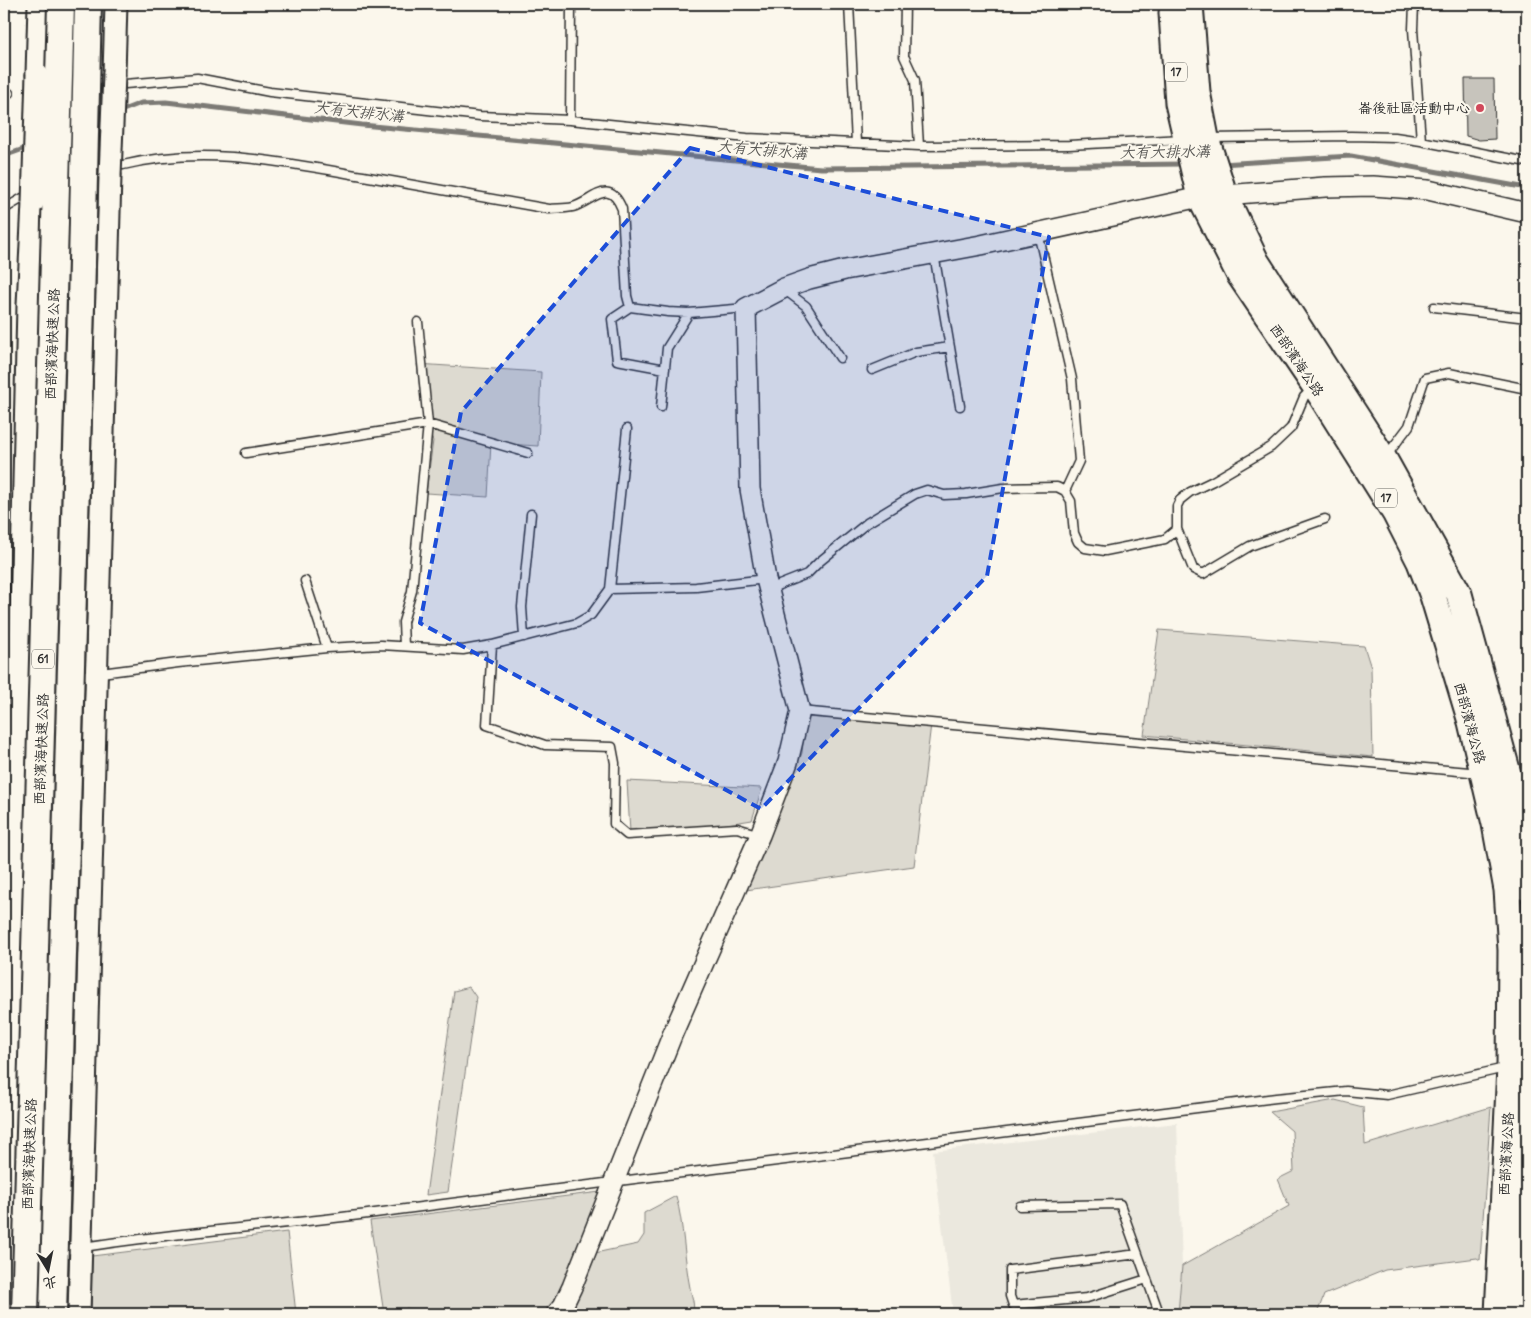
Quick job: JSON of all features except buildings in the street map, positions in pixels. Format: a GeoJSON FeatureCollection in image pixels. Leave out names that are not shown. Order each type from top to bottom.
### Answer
{"type":"FeatureCollection","features":[{"type":"Feature","properties":{"kind":"highway","name":"西部濱海快速公路"},"geometry":{"type":"LineString","coordinates":[[25,1314],[61,4]]}},
{"type":"Feature","properties":{"kind":"highway","name":"西部濱海快速公路"},"geometry":{"type":"LineString","coordinates":[[53,1314],[88,4]]}},
{"type":"Feature","properties":{"kind":"main road"},"geometry":{"type":"LineString","coordinates":[[5,1314],[12,684],[28,305],[29,199],[39,4]]}},
{"type":"Feature","properties":{"kind":"main road"},"geometry":{"type":"LineString","coordinates":[[79,1314],[96,674],[117,170],[119,79],[116,4]]}},
{"type":"Feature","properties":{"kind":"main road","name":"17"},"geometry":{"type":"LineString","coordinates":[[1173,4],[1178,103],[1224,194]]}},
{"type":"Feature","properties":{"kind":"main road","name":"17"},"geometry":{"type":"LineString","coordinates":[[1190,4],[1197,92],[1196,139],[1200,197]]}},
{"type":"Feature","properties":{"kind":"main road","name":"西部濱海公路"},"geometry":{"type":"LineString","coordinates":[[1224,194],[1256,261],[1384,458],[1459,594],[1512,788],[1507,890],[1519,1070],[1517,1314]]}},
{"type":"Feature","properties":{"kind":"main road","name":"西部濱海公路"},"geometry":{"type":"LineString","coordinates":[[1200,197],[1240,274],[1315,386],[1395,513],[1420,562],[1433,596],[1472,722],[1484,774],[1510,831],[1527,888]]}},
{"type":"Feature","properties":{"kind":"main road","name":"西部濱海公路"},"geometry":{"type":"LineString","coordinates":[[1498,1314],[1519,1070]]}},
{"type":"Feature","properties":{"kind":"street"},"geometry":{"type":"LineString","coordinates":[[556,1314],[563,1306],[572,1288],[673,1033],[760,835],[788,762],[800,711],[767,584],[750,489],[746,308],[784,288],[809,279],[845,270],[934,254],[1200,197],[1224,194],[1325,187],[1373,186],[1428,190],[1527,213]]}},
{"type":"Feature","properties":{"kind":"lane"},"geometry":{"type":"LineString","coordinates":[[570,120],[571,4]]}},
{"type":"Feature","properties":{"kind":"lane"},"geometry":{"type":"LineString","coordinates":[[849,4],[856,143]]}},
{"type":"Feature","properties":{"kind":"lane"},"geometry":{"type":"LineString","coordinates":[[905,4],[904,56],[915,80],[918,146]]}},
{"type":"Feature","properties":{"kind":"lane"},"geometry":{"type":"LineString","coordinates":[[1414,4],[1413,28],[1422,140]]}},
{"type":"Feature","properties":{"kind":"lane"},"geometry":{"type":"LineString","coordinates":[[119,79],[197,78],[270,92],[480,116],[570,120],[748,138],[918,146],[1069,145],[1196,139],[1395,137],[1422,140],[1527,162]]}},
{"type":"Feature","properties":{"kind":"lane"},"geometry":{"type":"LineString","coordinates":[[117,170],[150,158],[207,154],[264,159],[549,209],[572,208],[596,194],[605,193],[612,195],[618,200],[622,209],[627,296],[630,307]]}},
{"type":"Feature","properties":{"kind":"lane"},"geometry":{"type":"LineString","coordinates":[[4,209],[29,199]]}},
{"type":"Feature","properties":{"kind":"lane"},"geometry":{"type":"LineString","coordinates":[[1038,233],[1072,378],[1079,461],[1065,491]]}},
{"type":"Feature","properties":{"kind":"lane"},"geometry":{"type":"LineString","coordinates":[[934,254],[960,406]]}},
{"type":"Feature","properties":{"kind":"lane"},"geometry":{"type":"LineString","coordinates":[[784,288],[806,306],[840,358]]}},
{"type":"Feature","properties":{"kind":"lane"},"geometry":{"type":"LineString","coordinates":[[1434,306],[1527,318]]}},
{"type":"Feature","properties":{"kind":"lane"},"geometry":{"type":"LineString","coordinates":[[665,369],[617,360],[612,319],[630,307],[689,313],[746,308]]}},
{"type":"Feature","properties":{"kind":"lane"},"geometry":{"type":"LineString","coordinates":[[662,407],[667,348],[689,313]]}},
{"type":"Feature","properties":{"kind":"lane"},"geometry":{"type":"LineString","coordinates":[[404,646],[403,622],[412,591],[428,424],[418,322]]}},
{"type":"Feature","properties":{"kind":"lane"},"geometry":{"type":"LineString","coordinates":[[872,370],[916,352],[950,346]]}},
{"type":"Feature","properties":{"kind":"lane"},"geometry":{"type":"LineString","coordinates":[[1384,458],[1409,426],[1425,378],[1449,373],[1527,389]]}},
{"type":"Feature","properties":{"kind":"lane"},"geometry":{"type":"LineString","coordinates":[[1315,386],[1304,397],[1291,428],[1271,448],[1190,492],[1180,500],[1177,506],[1178,529],[1193,569],[1203,574],[1250,546],[1325,519]]}},
{"type":"Feature","properties":{"kind":"lane"},"geometry":{"type":"LineString","coordinates":[[246,453],[428,424],[528,454]]}},
{"type":"Feature","properties":{"kind":"lane"},"geometry":{"type":"LineString","coordinates":[[12,684],[178,663],[327,648],[380,645],[463,650],[492,645],[577,624],[591,615],[610,589],[627,429]]}},
{"type":"Feature","properties":{"kind":"lane"},"geometry":{"type":"LineString","coordinates":[[610,589],[767,584],[807,574],[867,523],[915,494],[927,490],[944,495],[966,494],[1003,488],[1057,487],[1065,491],[1071,501],[1074,533],[1078,542],[1085,548],[1105,551],[1157,541],[1165,539],[1178,529]]}},
{"type":"Feature","properties":{"kind":"lane"},"geometry":{"type":"LineString","coordinates":[[524,637],[522,607],[531,514]]}},
{"type":"Feature","properties":{"kind":"lane"},"geometry":{"type":"LineString","coordinates":[[305,581],[327,648]]}},
{"type":"Feature","properties":{"kind":"lane"},"geometry":{"type":"LineString","coordinates":[[492,645],[486,724],[545,745],[612,747],[615,763],[614,824],[627,835],[737,828],[760,835]]}},
{"type":"Feature","properties":{"kind":"lane"},"geometry":{"type":"LineString","coordinates":[[800,711],[1484,774]]}},
{"type":"Feature","properties":{"kind":"lane"},"geometry":{"type":"LineString","coordinates":[[5,1261],[80,1247],[354,1216],[613,1181],[1276,1098],[1346,1091],[1387,1095],[1485,1071],[1519,1070]]}},
{"type":"Feature","properties":{"kind":"lane"},"geometry":{"type":"LineString","coordinates":[[1020,1206],[1120,1204],[1157,1307],[1155,1314]]}},
{"type":"Feature","properties":{"kind":"lane"},"geometry":{"type":"LineString","coordinates":[[1138,1254],[1010,1270],[1010,1296],[1013,1305],[1087,1298],[1147,1279]]}},
{"type":"Feature","properties":{"kind":"highlighted area"},"geometry":{"type":"Polygon","coordinates":[[[690,148],[1049,237],[987,576],[761,809],[420,623],[461,412],[690,148]]]}},
{"type":"Feature","properties":{"kind":"shaded area"},"geometry":{"type":"Polygon","coordinates":[[[417,364],[541,372],[538,446],[491,443],[488,497],[426,493],[433,441],[423,415],[417,364]]]}},
{"type":"Feature","properties":{"kind":"shaded area"},"geometry":{"type":"Polygon","coordinates":[[[1159,630],[1364,646],[1371,668],[1373,757],[1144,735],[1159,630]]]}},
{"type":"Feature","properties":{"kind":"shaded area"},"geometry":{"type":"Polygon","coordinates":[[[803,717],[931,724],[914,866],[746,890],[802,753],[803,717]]]}},
{"type":"Feature","properties":{"kind":"shaded area"},"geometry":{"type":"Polygon","coordinates":[[[627,781],[762,788],[752,820],[653,836],[630,832],[627,781]]]}},
{"type":"Feature","properties":{"kind":"shaded area"},"geometry":{"type":"Polygon","coordinates":[[[469,987],[476,997],[448,1192],[426,1195],[454,991],[469,987]]]}},
{"type":"Feature","properties":{"kind":"shaded area"},"geometry":{"type":"Polygon","coordinates":[[[1335,1100],[1363,1107],[1365,1145],[1491,1107],[1480,1260],[1477,1258],[1385,1270],[1324,1295],[1317,1314],[1178,1314],[1182,1266],[1289,1206],[1278,1179],[1294,1171],[1292,1131],[1270,1112],[1335,1100]]]}},
{"type":"Feature","properties":{"kind":"shaded area"},"geometry":{"type":"Polygon","coordinates":[[[1177,1123],[1182,1266],[1178,1314],[953,1314],[933,1151],[1177,1123]]]}},
{"type":"Feature","properties":{"kind":"shaded area"},"geometry":{"type":"Polygon","coordinates":[[[600,1192],[564,1285],[545,1314],[451,1314],[406,1308],[404,1314],[384,1314],[370,1221],[600,1192]]]}},
{"type":"Feature","properties":{"kind":"shaded area"},"geometry":{"type":"Polygon","coordinates":[[[676,1196],[681,1219],[693,1314],[568,1314],[595,1253],[638,1244],[644,1235],[644,1213],[676,1196]]]}},
{"type":"Feature","properties":{"kind":"shaded area"},"geometry":{"type":"Polygon","coordinates":[[[287,1232],[296,1314],[91,1314],[92,1256],[287,1232]]]}},
{"type":"Feature","properties":{"kind":"waterway","name":"大有大排水溝"},"geometry":{"type":"LineString","coordinates":[[118,112],[141,103],[166,102],[362,125],[821,168],[1185,164]]}},
{"type":"Feature","properties":{"kind":"waterway","name":"大有大排水溝"},"geometry":{"type":"LineString","coordinates":[[4,156],[29,147]]}},
{"type":"Feature","properties":{"kind":"waterway","name":"大有大排水溝"},"geometry":{"type":"LineString","coordinates":[[1221,164],[1351,156],[1527,188]]}},
{"type":"Feature","properties":{"kind":"place","name":"崙後社區活動中心"},"geometry":{"type":"Point","coordinates":[1480,108]}}]}
